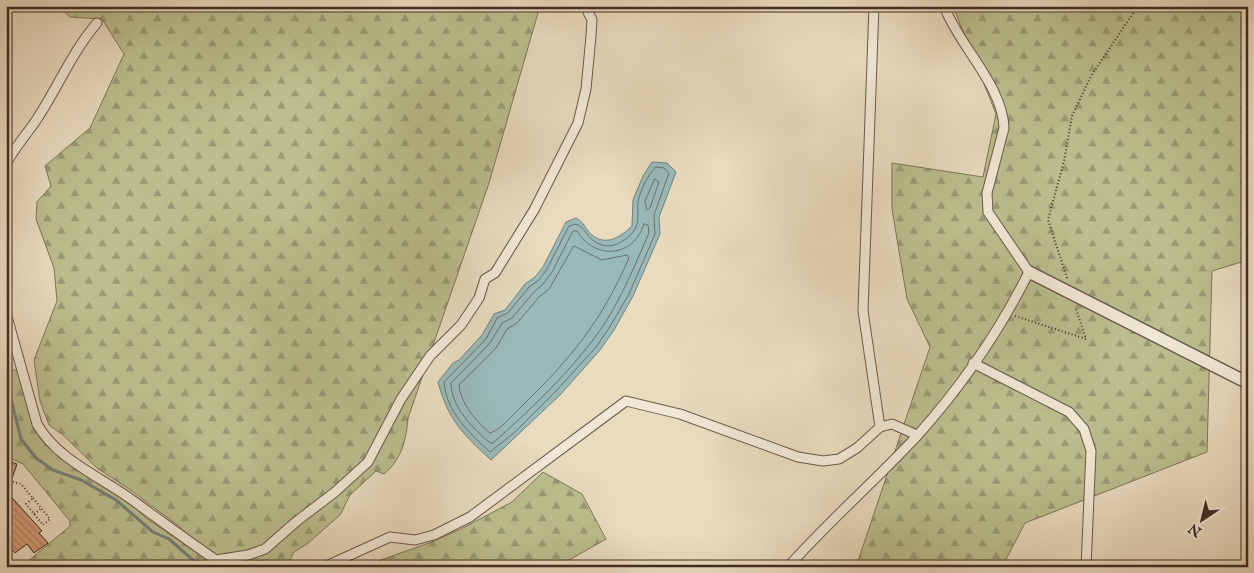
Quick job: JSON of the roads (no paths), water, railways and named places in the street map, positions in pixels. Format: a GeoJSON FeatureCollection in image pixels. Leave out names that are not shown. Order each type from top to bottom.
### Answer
{"type":"FeatureCollection","features":[{"type":"Feature","properties":{"kind":"street"},"geometry":{"type":"LineString","coordinates":[[216,560],[248,555],[265,549],[368,462],[402,399],[430,356],[461,325],[479,298],[485,279],[495,273],[534,210],[578,123],[586,89],[591,36],[592,20],[586,6]]}},
{"type":"Feature","properties":{"kind":"street"},"geometry":{"type":"LineString","coordinates":[[874,6],[863,311],[880,427]]}},
{"type":"Feature","properties":{"kind":"street"},"geometry":{"type":"LineString","coordinates":[[944,6],[996,98],[1004,118],[1004,128],[987,193],[988,212],[1028,272],[1248,383]]}},
{"type":"Feature","properties":{"kind":"street"},"geometry":{"type":"LineString","coordinates":[[6,164],[37,118],[72,58],[97,23]]}},
{"type":"Feature","properties":{"kind":"street"},"geometry":{"type":"LineString","coordinates":[[788,567],[917,435],[972,364],[1006,313],[1028,272]]}},
{"type":"Feature","properties":{"kind":"street"},"geometry":{"type":"LineString","coordinates":[[6,313],[37,424],[44,436],[54,447],[85,470],[136,502],[226,567]]}},
{"type":"Feature","properties":{"kind":"street"},"geometry":{"type":"LineString","coordinates":[[972,364],[1069,412],[1084,429],[1091,451],[1086,567]]}},
{"type":"Feature","properties":{"kind":"street"},"geometry":{"type":"LineString","coordinates":[[324,567],[390,537],[415,540],[434,536],[470,517],[626,401],[680,414],[798,457],[823,461],[839,459],[857,448],[880,427],[892,424],[917,435]]}},
{"type":"Feature","properties":{"kind":"water"},"geometry":{"type":"Polygon","coordinates":[[[652,162],[667,163],[676,172],[659,217],[660,234],[633,296],[614,330],[600,350],[560,395],[491,460],[458,426],[447,407],[438,382],[453,363],[459,360],[482,335],[494,314],[505,310],[525,284],[535,277],[543,267],[566,222],[576,218],[592,235],[603,240],[614,239],[632,226],[633,200],[643,176],[652,162]]]}},
{"type":"Feature","properties":{"kind":"waterway"},"geometry":{"type":"LineString","coordinates":[[6,379],[21,439],[36,458],[53,470],[81,480],[116,500],[153,532],[169,539],[194,561],[209,567]]}}]}
